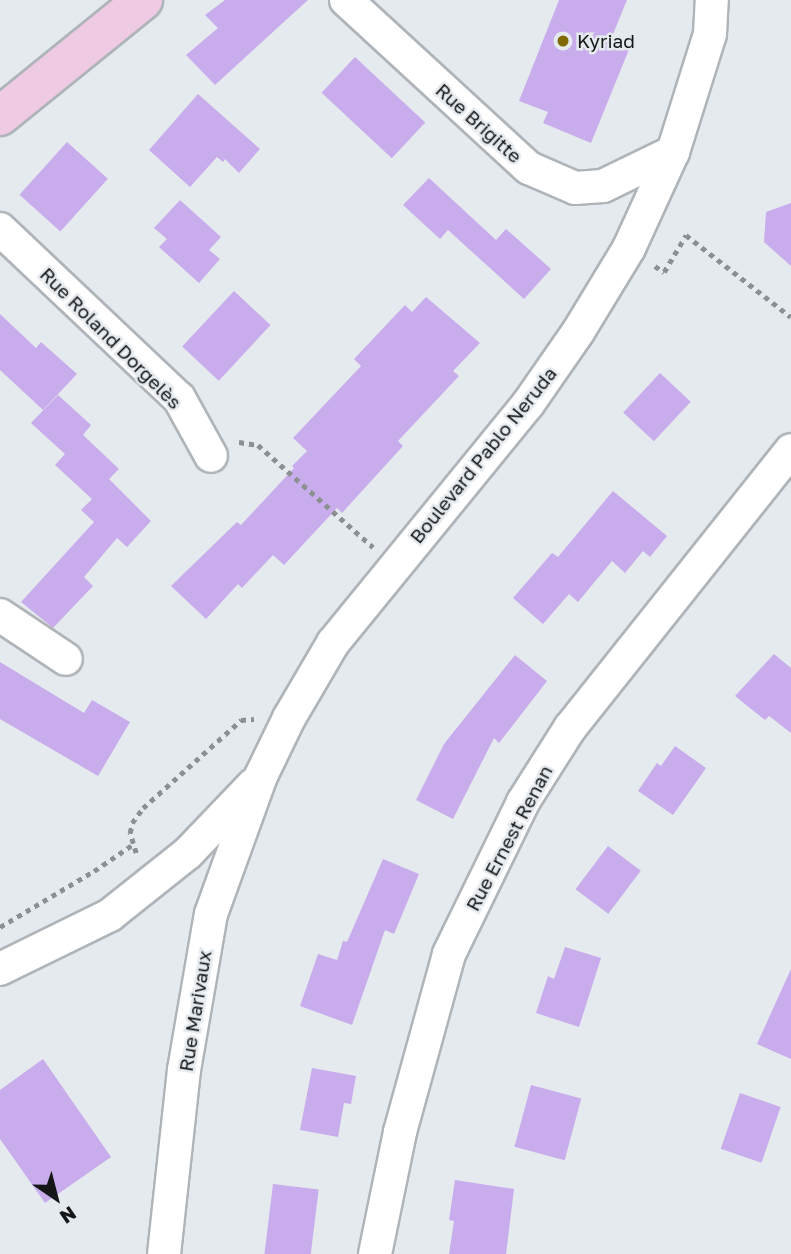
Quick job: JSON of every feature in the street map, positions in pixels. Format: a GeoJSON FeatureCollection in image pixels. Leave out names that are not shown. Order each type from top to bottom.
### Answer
{"type":"FeatureCollection","features":[{"type":"Feature","properties":{"kind":"main road"},"geometry":{"type":"LineString","coordinates":[[0,116],[143,0]]}},
{"type":"Feature","properties":{"kind":"street","name":"Rue Brigitte"},"geometry":{"type":"LineString","coordinates":[[346,0],[529,168],[575,188],[603,186],[673,152]]}},
{"type":"Feature","properties":{"kind":"street","name":"Boulevard Pablo Neruda"},"geometry":{"type":"LineString","coordinates":[[261,776],[289,718],[333,643],[528,404],[578,332],[629,248],[673,152],[710,34],[712,0]]}},
{"type":"Feature","properties":{"kind":"street","name":"Rue Roland Dorgelès"},"geometry":{"type":"LineString","coordinates":[[0,229],[179,398],[205,446]]}},
{"type":"Feature","properties":{"kind":"street","name":"Rue Ernest Renan"},"geometry":{"type":"LineString","coordinates":[[375,1254],[400,1132],[449,954],[523,802],[570,728],[791,450]]}},
{"type":"Feature","properties":{"kind":"street"},"geometry":{"type":"LineString","coordinates":[[0,615],[66,659]]}},
{"type":"Feature","properties":{"kind":"street"},"geometry":{"type":"LineString","coordinates":[[0,969],[110,915],[188,853],[261,776]]}},
{"type":"Feature","properties":{"kind":"street","name":"Rue Marivaux"},"geometry":{"type":"LineString","coordinates":[[164,1254],[184,1070],[211,914],[261,776]]}},
{"type":"Feature","properties":{"kind":"path"},"geometry":{"type":"LineString","coordinates":[[629,248],[664,272],[686,234],[791,317]]}},
{"type":"Feature","properties":{"kind":"path"},"geometry":{"type":"LineString","coordinates":[[205,446],[258,445],[394,566]]}},
{"type":"Feature","properties":{"kind":"path"},"geometry":{"type":"LineString","coordinates":[[0,927],[94,872],[132,845]]}},
{"type":"Feature","properties":{"kind":"building"},"geometry":{"type":"Polygon","coordinates":[[[225,0],[308,0],[215,85],[186,55],[218,28],[205,15],[225,0]]]}},
{"type":"Feature","properties":{"kind":"building"},"geometry":{"type":"Polygon","coordinates":[[[559,0],[627,0],[611,39],[630,47],[591,143],[543,123],[548,112],[519,101],[559,0]]]}},
{"type":"Feature","properties":{"kind":"building"},"geometry":{"type":"Polygon","coordinates":[[[355,57],[425,122],[392,158],[322,93],[355,57]]]}},
{"type":"Feature","properties":{"kind":"building"},"geometry":{"type":"Polygon","coordinates":[[[198,94],[260,149],[239,173],[225,159],[223,162],[217,157],[190,187],[149,150],[198,94]]]}},
{"type":"Feature","properties":{"kind":"building"},"geometry":{"type":"Polygon","coordinates":[[[67,142],[108,179],[60,232],[19,195],[67,142]]]}},
{"type":"Feature","properties":{"kind":"building"},"geometry":{"type":"Polygon","coordinates":[[[429,178],[496,240],[506,229],[551,269],[524,299],[448,230],[440,239],[403,205],[429,178]]]}},
{"type":"Feature","properties":{"kind":"building"},"geometry":{"type":"Polygon","coordinates":[[[180,200],[221,237],[209,250],[220,259],[199,283],[159,247],[167,239],[154,228],[180,200]]]}},
{"type":"Feature","properties":{"kind":"building"},"geometry":{"type":"Polygon","coordinates":[[[791,203],[791,266],[764,242],[766,212],[791,203]]]}},
{"type":"Feature","properties":{"kind":"building"},"geometry":{"type":"Polygon","coordinates":[[[234,291],[271,325],[219,381],[182,347],[234,291]]]}},
{"type":"Feature","properties":{"kind":"building"},"geometry":{"type":"Polygon","coordinates":[[[426,297],[480,343],[453,371],[459,376],[398,441],[403,446],[342,513],[337,508],[284,565],[273,555],[242,588],[238,584],[206,619],[171,586],[237,522],[241,525],[294,468],[292,466],[307,451],[293,438],[361,366],[354,359],[405,305],[412,312],[426,297]]]}},
{"type":"Feature","properties":{"kind":"building"},"geometry":{"type":"Polygon","coordinates":[[[0,314],[36,348],[41,342],[77,374],[43,410],[0,370],[0,314]]]}},
{"type":"Feature","properties":{"kind":"building"},"geometry":{"type":"Polygon","coordinates":[[[660,373],[691,402],[654,441],[623,412],[660,373]]]}},
{"type":"Feature","properties":{"kind":"building"},"geometry":{"type":"Polygon","coordinates":[[[58,395],[91,425],[83,435],[119,469],[109,479],[151,521],[127,547],[117,538],[84,577],[93,586],[53,628],[21,602],[94,522],[81,510],[92,499],[55,465],[65,454],[31,423],[58,395]]]}},
{"type":"Feature","properties":{"kind":"building"},"geometry":{"type":"Polygon","coordinates":[[[613,491],[667,536],[650,557],[643,551],[625,573],[612,561],[578,602],[569,594],[543,624],[513,598],[552,553],[558,557],[613,491]]]}},
{"type":"Feature","properties":{"kind":"building"},"geometry":{"type":"Polygon","coordinates":[[[774,654],[791,668],[791,733],[769,716],[765,720],[735,696],[774,654]]]}},
{"type":"Feature","properties":{"kind":"building"},"geometry":{"type":"Polygon","coordinates":[[[515,655],[547,681],[499,743],[494,738],[453,819],[416,800],[444,744],[515,655]]]}},
{"type":"Feature","properties":{"kind":"building"},"geometry":{"type":"Polygon","coordinates":[[[0,662],[84,713],[92,700],[130,722],[98,776],[0,719],[0,662]]]}},
{"type":"Feature","properties":{"kind":"building"},"geometry":{"type":"Polygon","coordinates":[[[675,746],[706,768],[673,815],[638,791],[657,763],[661,766],[675,746]]]}},
{"type":"Feature","properties":{"kind":"building"},"geometry":{"type":"Polygon","coordinates":[[[608,846],[641,871],[608,914],[576,889],[608,846]]]}},
{"type":"Feature","properties":{"kind":"building"},"geometry":{"type":"Polygon","coordinates":[[[383,859],[419,874],[394,934],[385,930],[352,1025],[300,1006],[318,954],[337,960],[343,941],[347,942],[383,859]]]}},
{"type":"Feature","properties":{"kind":"building"},"geometry":{"type":"Polygon","coordinates":[[[565,947],[601,958],[579,1027],[536,1013],[548,976],[554,979],[565,947]]]}},
{"type":"Feature","properties":{"kind":"building"},"geometry":{"type":"Polygon","coordinates":[[[791,969],[791,1059],[757,1044],[791,969]]]}},
{"type":"Feature","properties":{"kind":"building"},"geometry":{"type":"Polygon","coordinates":[[[43,1059],[111,1157],[45,1203],[0,1139],[0,1090],[43,1059]]]}},
{"type":"Feature","properties":{"kind":"building"},"geometry":{"type":"Polygon","coordinates":[[[312,1068],[356,1076],[351,1104],[344,1103],[338,1137],[300,1130],[312,1068]]]}},
{"type":"Feature","properties":{"kind":"building"},"geometry":{"type":"Polygon","coordinates":[[[531,1085],[581,1098],[565,1160],[514,1147],[531,1085]]]}},
{"type":"Feature","properties":{"kind":"building"},"geometry":{"type":"Polygon","coordinates":[[[740,1093],[781,1107],[761,1163],[721,1149],[740,1093]]]}},
{"type":"Feature","properties":{"kind":"building"},"geometry":{"type":"Polygon","coordinates":[[[455,1180],[514,1189],[506,1254],[449,1254],[454,1221],[449,1220],[455,1180]]]}},
{"type":"Feature","properties":{"kind":"building"},"geometry":{"type":"Polygon","coordinates":[[[273,1184],[319,1190],[311,1254],[264,1254],[273,1184]]]}},
{"type":"Feature","properties":{"kind":"place","name":"Kyriad"},"geometry":{"type":"Point","coordinates":[563,41]}}]}
